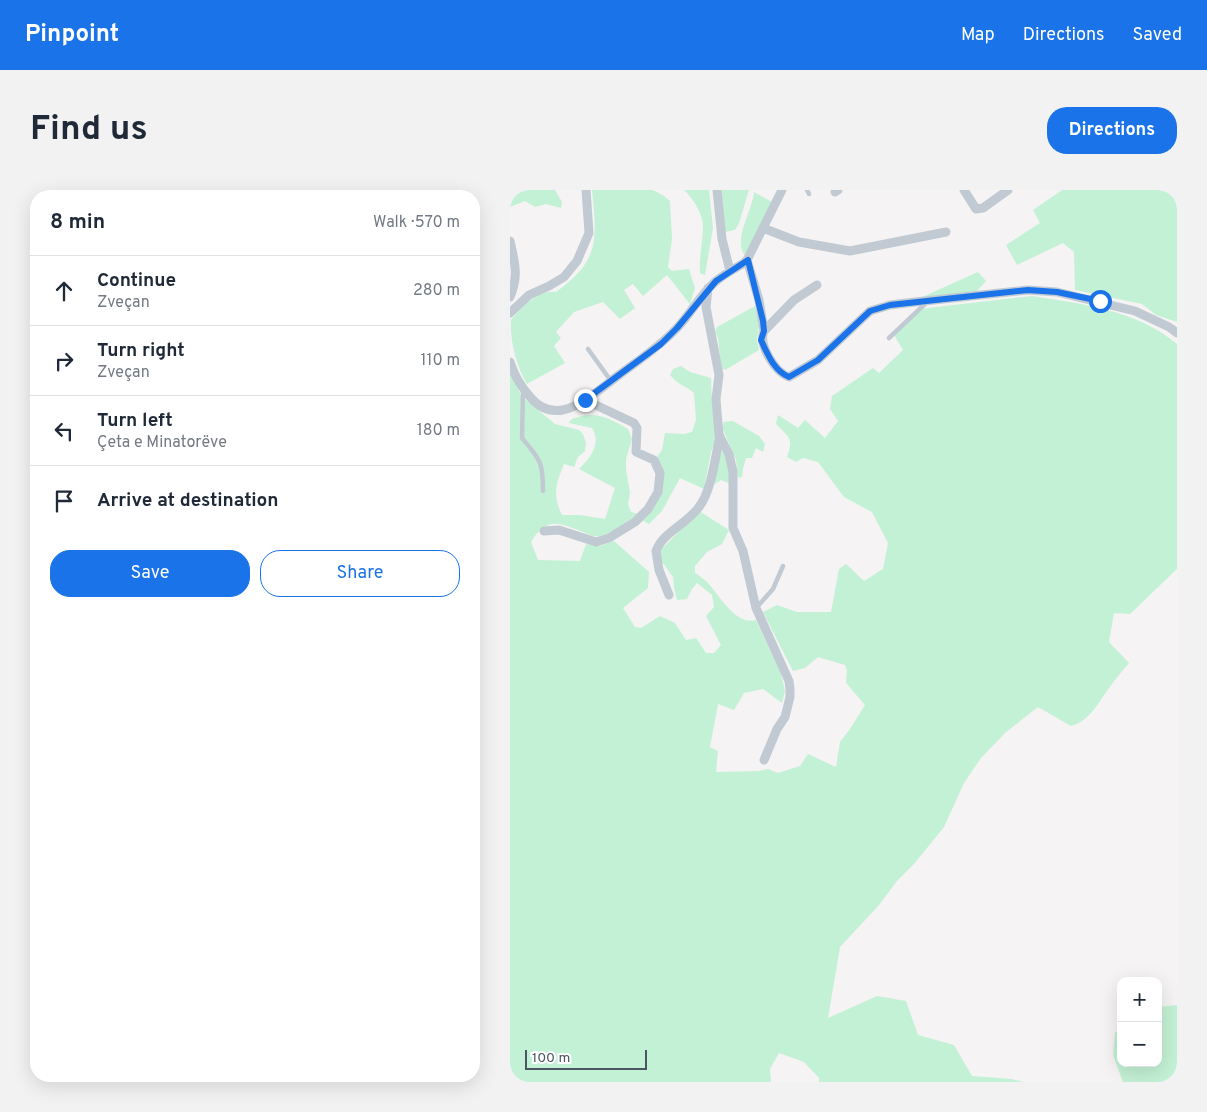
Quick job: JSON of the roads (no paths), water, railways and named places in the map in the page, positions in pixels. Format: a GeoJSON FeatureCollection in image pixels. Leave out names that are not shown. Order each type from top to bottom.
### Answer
{"type":"FeatureCollection","features":[{"type":"Feature","properties":{"kind":"street"},"geometry":{"type":"LineString","coordinates":[[510,313],[529,295],[550,286],[564,277],[577,261],[590,233],[586,190]]}},
{"type":"Feature","properties":{"kind":"street"},"geometry":{"type":"LineString","coordinates":[[717,190],[722,235],[730,271]]}},
{"type":"Feature","properties":{"kind":"street"},"geometry":{"type":"LineString","coordinates":[[510,362],[523,388],[536,404],[551,411],[572,408],[585,400],[661,344],[677,328],[708,288],[748,260],[782,190]]}},
{"type":"Feature","properties":{"kind":"street"},"geometry":{"type":"LineString","coordinates":[[964,190],[976,209],[983,208],[1008,190]]}},
{"type":"Feature","properties":{"kind":"street"},"geometry":{"type":"LineString","coordinates":[[763,228],[799,242],[850,251],[946,232]]}},
{"type":"Feature","properties":{"kind":"street"},"geometry":{"type":"LineString","coordinates":[[510,241],[516,266],[516,283],[510,297]]}},
{"type":"Feature","properties":{"kind":"street"},"geometry":{"type":"LineString","coordinates":[[748,260],[759,300],[764,331]]}},
{"type":"Feature","properties":{"kind":"street"},"geometry":{"type":"LineString","coordinates":[[817,286],[794,300],[764,331],[761,340],[781,373],[789,377],[818,360],[870,311],[890,305],[929,300],[1028,290],[1057,292],[1135,311],[1169,327],[1177,333]]}},
{"type":"Feature","properties":{"kind":"street"},"geometry":{"type":"LineString","coordinates":[[669,595],[659,570],[656,551],[662,541],[700,507],[712,473],[720,436],[716,399],[719,375],[706,307],[708,288]]}},
{"type":"Feature","properties":{"kind":"street"},"geometry":{"type":"LineString","coordinates":[[544,531],[559,530],[596,542],[609,538],[635,522],[648,510],[658,492],[660,473],[657,464],[651,458],[636,452],[637,428],[634,423],[585,400]]}},
{"type":"Feature","properties":{"kind":"street"},"geometry":{"type":"LineString","coordinates":[[720,436],[730,454],[733,472],[734,528],[743,551],[756,608],[789,681],[790,697],[785,717],[764,760]]}},
{"type":"Feature","properties":{"kind":"lane"},"geometry":{"type":"LineString","coordinates":[[889,338],[929,300]]}},
{"type":"Feature","properties":{"kind":"lane"},"geometry":{"type":"LineString","coordinates":[[588,349],[611,380]]}},
{"type":"Feature","properties":{"kind":"lane"},"geometry":{"type":"LineString","coordinates":[[523,388],[522,438],[538,458],[543,470],[543,491]]}},
{"type":"Feature","properties":{"kind":"lane"},"geometry":{"type":"LineString","coordinates":[[756,608],[773,590],[783,566]]}}]}
